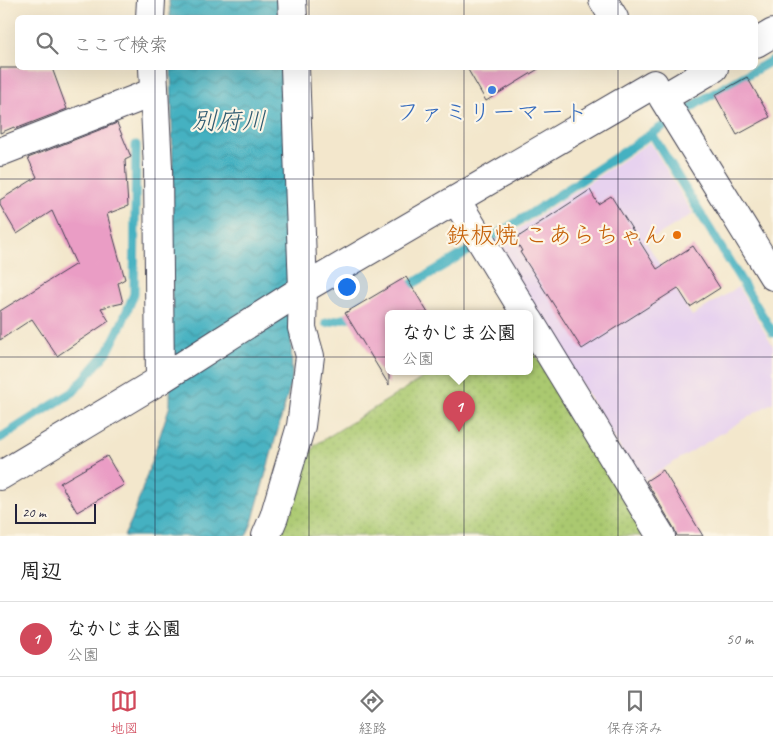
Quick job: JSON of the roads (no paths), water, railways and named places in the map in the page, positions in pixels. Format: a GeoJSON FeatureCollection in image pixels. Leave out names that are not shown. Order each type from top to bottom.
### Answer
{"type":"FeatureCollection","features":[{"type":"Feature","properties":{"kind":"street"},"geometry":{"type":"LineString","coordinates":[[292,0],[293,15]]}},
{"type":"Feature","properties":{"kind":"street"},"geometry":{"type":"LineString","coordinates":[[603,0],[612,15]]}},
{"type":"Feature","properties":{"kind":"street"},"geometry":{"type":"LineString","coordinates":[[758,42],[773,33]]}},
{"type":"Feature","properties":{"kind":"street"},"geometry":{"type":"LineString","coordinates":[[266,536],[274,517],[301,426],[310,356],[302,328],[303,289],[295,70]]}},
{"type":"Feature","properties":{"kind":"street"},"geometry":{"type":"LineString","coordinates":[[0,476],[160,380],[303,289],[456,200],[657,88],[708,70]]}},
{"type":"Feature","properties":{"kind":"street"},"geometry":{"type":"LineString","coordinates":[[0,152],[154,80],[158,168],[160,380]]}},
{"type":"Feature","properties":{"kind":"street"},"geometry":{"type":"LineString","coordinates":[[657,88],[773,276]]}},
{"type":"Feature","properties":{"kind":"street"},"geometry":{"type":"LineString","coordinates":[[456,200],[523,310]]}},
{"type":"Feature","properties":{"kind":"street"},"geometry":{"type":"LineString","coordinates":[[533,327],[661,536]]}},
{"type":"Feature","properties":{"kind":"water"},"geometry":{"type":"Polygon","coordinates":[[[169,0],[278,0],[279,15],[170,15],[169,0]]]}},
{"type":"Feature","properties":{"kind":"water","name":"別府川"},"geometry":{"type":"Polygon","coordinates":[[[171,70],[282,70],[288,172],[292,379],[252,523],[246,536],[124,536],[133,517],[170,405],[173,174],[171,70]]]}},
{"type":"Feature","properties":{"kind":"waterway"},"geometry":{"type":"LineString","coordinates":[[758,68],[773,60]]}},
{"type":"Feature","properties":{"kind":"waterway"},"geometry":{"type":"LineString","coordinates":[[402,290],[524,218],[704,99],[755,70]]}},
{"type":"Feature","properties":{"kind":"waterway"},"geometry":{"type":"LineString","coordinates":[[652,134],[773,333]]}},
{"type":"Feature","properties":{"kind":"waterway"},"geometry":{"type":"LineString","coordinates":[[0,438],[73,392],[108,351],[122,323],[134,294],[136,145]]}},
{"type":"Feature","properties":{"kind":"waterway"},"geometry":{"type":"LineString","coordinates":[[326,323],[358,315]]}},
{"type":"Feature","properties":{"kind":"place","name":"ファミリーマート"},"geometry":{"type":"Point","coordinates":[492,90]}},
{"type":"Feature","properties":{"kind":"place","name":"鉄板焼 こあらちゃん"},"geometry":{"type":"Point","coordinates":[677,235]}},
{"type":"Feature","properties":{"kind":"place","name":"なかじま公園"},"geometry":{"type":"Point","coordinates":[459,432]}}]}
